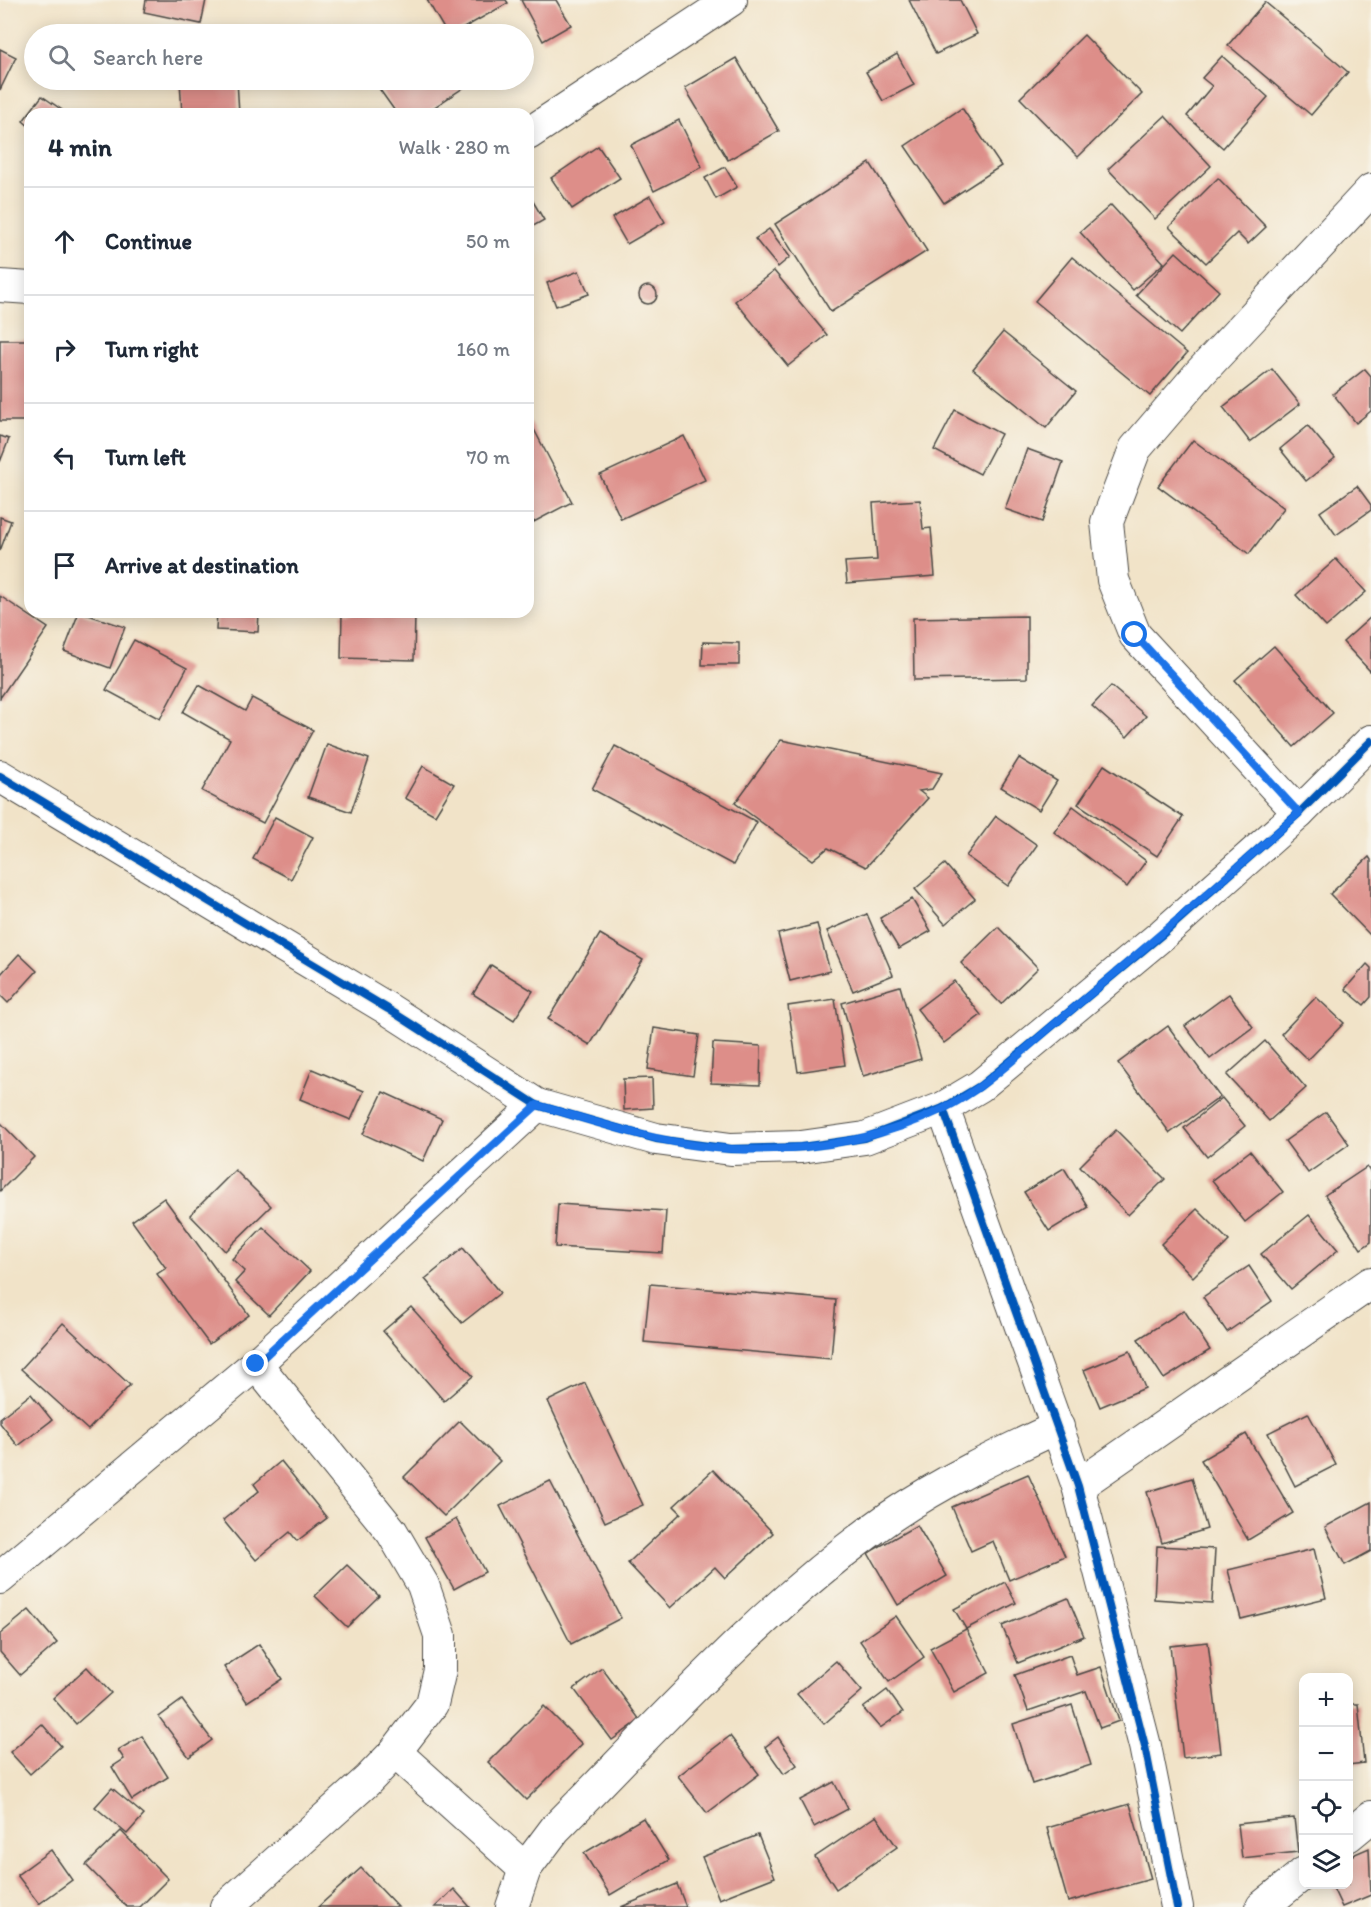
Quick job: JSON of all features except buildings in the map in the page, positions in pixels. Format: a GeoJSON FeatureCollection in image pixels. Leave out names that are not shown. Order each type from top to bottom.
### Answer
{"type":"FeatureCollection","features":[{"type":"Feature","properties":{"kind":"street"},"geometry":{"type":"LineString","coordinates":[[534,130],[731,0]]}},
{"type":"Feature","properties":{"kind":"street"},"geometry":{"type":"LineString","coordinates":[[1299,813],[1135,635],[1113,580],[1107,522],[1135,449],[1200,373],[1371,190]]}},
{"type":"Feature","properties":{"kind":"street"},"geometry":{"type":"LineString","coordinates":[[0,286],[24,288]]}},
{"type":"Feature","properties":{"kind":"street"},"geometry":{"type":"LineString","coordinates":[[0,776],[388,1009],[537,1105],[657,1139],[731,1149],[801,1147],[865,1138],[943,1108],[980,1086],[1163,934],[1299,813],[1371,741]]}},
{"type":"Feature","properties":{"kind":"street"},"geometry":{"type":"LineString","coordinates":[[0,1578],[256,1364],[537,1105]]}},
{"type":"Feature","properties":{"kind":"street"},"geometry":{"type":"LineString","coordinates":[[943,1108],[1078,1486],[1145,1746],[1177,1907]]}},
{"type":"Feature","properties":{"kind":"street"},"geometry":{"type":"LineString","coordinates":[[1078,1486],[1371,1283]]}},
{"type":"Feature","properties":{"kind":"street"},"geometry":{"type":"LineString","coordinates":[[226,1907],[367,1781],[395,1752],[432,1704],[440,1670],[440,1635],[423,1585],[392,1532],[256,1364]]}},
{"type":"Feature","properties":{"kind":"street"},"geometry":{"type":"LineString","coordinates":[[512,1907],[525,1869],[555,1829],[780,1604],[829,1563],[892,1516],[978,1464],[1058,1427]]}},
{"type":"Feature","properties":{"kind":"street"},"geometry":{"type":"LineString","coordinates":[[395,1752],[525,1869]]}},
{"type":"Feature","properties":{"kind":"street"},"geometry":{"type":"LineString","coordinates":[[1349,1835],[1371,1817]]}},
{"type":"Feature","properties":{"kind":"street"},"geometry":{"type":"LineString","coordinates":[[1262,1907],[1299,1877]]}},
{"type":"Feature","properties":{"kind":"cycle path"},"geometry":{"type":"LineString","coordinates":[[0,776],[388,1009],[537,1105],[656,1139],[731,1149],[801,1147],[865,1138],[943,1108],[980,1086],[1163,934],[1299,813],[1371,741]]}},
{"type":"Feature","properties":{"kind":"cycle path"},"geometry":{"type":"LineString","coordinates":[[943,1108],[1078,1486],[1145,1746],[1177,1907]]}},
{"type":"Feature","properties":{"kind":"route"},"geometry":{"type":"LineString","coordinates":[[256,1364],[537,1105],[657,1139],[731,1149],[801,1147],[865,1138],[943,1108],[980,1086],[1163,934],[1299,813],[1135,635]]}}]}
